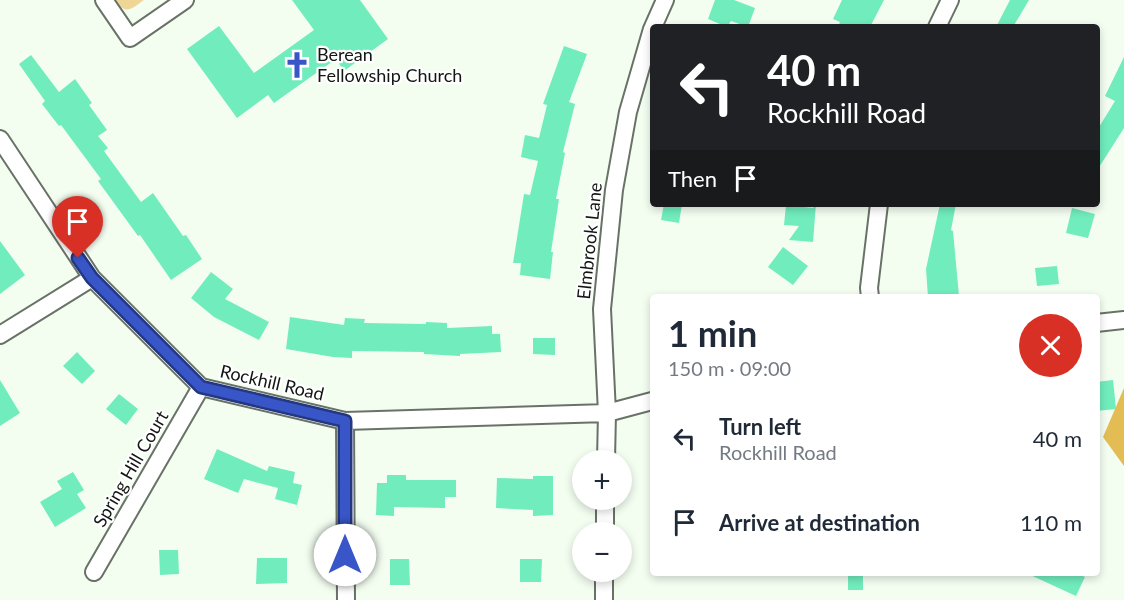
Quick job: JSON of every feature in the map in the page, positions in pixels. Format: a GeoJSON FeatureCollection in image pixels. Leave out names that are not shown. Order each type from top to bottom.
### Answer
{"type":"FeatureCollection","features":[{"type":"Feature","properties":{"kind":"street"},"geometry":{"type":"LineString","coordinates":[[104,0],[130,38],[185,0]]}},
{"type":"Feature","properties":{"kind":"street","name":"Elmbrook Lane"},"geometry":{"type":"LineString","coordinates":[[655,24],[664,0]]}},
{"type":"Feature","properties":{"kind":"street"},"geometry":{"type":"LineString","coordinates":[[939,24],[950,0]]}},
{"type":"Feature","properties":{"kind":"street","name":"Elmbrook Lane"},"geometry":{"type":"LineString","coordinates":[[606,450],[607,413],[602,309],[614,190],[628,112],[650,38]]}},
{"type":"Feature","properties":{"kind":"street","name":"Rockhill Road"},"geometry":{"type":"LineString","coordinates":[[0,139],[92,278],[201,387],[345,421],[607,413],[650,402]]}},
{"type":"Feature","properties":{"kind":"street"},"geometry":{"type":"LineString","coordinates":[[870,294],[879,207]]}},
{"type":"Feature","properties":{"kind":"street"},"geometry":{"type":"LineString","coordinates":[[0,335],[92,278]]}},
{"type":"Feature","properties":{"kind":"street"},"geometry":{"type":"LineString","coordinates":[[1100,323],[1124,320]]}},
{"type":"Feature","properties":{"kind":"street","name":"Spring Hill Court"},"geometry":{"type":"LineString","coordinates":[[94,572],[201,387]]}},
{"type":"Feature","properties":{"kind":"street"},"geometry":{"type":"LineString","coordinates":[[345,421],[345,600]]}},
{"type":"Feature","properties":{"kind":"street"},"geometry":{"type":"LineString","coordinates":[[604,582],[604,600]]}},
{"type":"Feature","properties":{"kind":"shaded area"},"geometry":{"type":"Polygon","coordinates":[[[115,0],[144,0],[126,9],[115,0]]]}},
{"type":"Feature","properties":{"kind":"shaded area"},"geometry":{"type":"Polygon","coordinates":[[[1124,388],[1124,466],[1103,437],[1124,388]]]}},
{"type":"Feature","properties":{"kind":"building","name":"Berean Fellowship Church"},"geometry":{"type":"Polygon","coordinates":[[[292,0],[360,0],[388,39],[344,71],[336,59],[274,103],[268,95],[237,118],[187,49],[219,26],[254,73],[314,30],[292,0]]]}},
{"type":"Feature","properties":{"kind":"building"},"geometry":{"type":"Polygon","coordinates":[[[715,0],[734,0],[755,8],[749,24],[731,21],[729,24],[720,24],[708,19],[715,0]]]}},
{"type":"Feature","properties":{"kind":"building"},"geometry":{"type":"Polygon","coordinates":[[[842,0],[884,0],[872,24],[839,24],[840,22],[833,19],[842,0]]]}},
{"type":"Feature","properties":{"kind":"building"},"geometry":{"type":"Polygon","coordinates":[[[1010,0],[1029,0],[1015,24],[998,24],[1010,0]]]}},
{"type":"Feature","properties":{"kind":"building"},"geometry":{"type":"Polygon","coordinates":[[[564,46],[587,54],[569,102],[575,104],[563,152],[565,153],[556,199],[559,199],[551,252],[553,252],[550,279],[520,275],[521,263],[513,263],[524,194],[530,195],[538,161],[521,157],[525,135],[539,138],[547,105],[543,104],[564,46]]]}},
{"type":"Feature","properties":{"kind":"building"},"geometry":{"type":"Polygon","coordinates":[[[31,55],[59,92],[75,79],[92,103],[89,105],[107,130],[98,136],[108,148],[104,151],[141,202],[153,193],[202,259],[171,280],[98,181],[101,179],[61,125],[59,126],[42,104],[45,101],[19,64],[31,55]]]}},
{"type":"Feature","properties":{"kind":"building"},"geometry":{"type":"Polygon","coordinates":[[[1124,57],[1124,128],[1100,166],[1100,125],[1115,101],[1105,96],[1124,57]]]}},
{"type":"Feature","properties":{"kind":"building"},"geometry":{"type":"Polygon","coordinates":[[[663,207],[682,207],[679,223],[661,220],[663,207]]]}},
{"type":"Feature","properties":{"kind":"building"},"geometry":{"type":"Polygon","coordinates":[[[786,207],[816,207],[813,242],[789,240],[799,226],[784,225],[786,207]]]}},
{"type":"Feature","properties":{"kind":"building"},"geometry":{"type":"Polygon","coordinates":[[[939,207],[955,207],[951,230],[953,231],[959,294],[928,294],[926,269],[939,207]]]}},
{"type":"Feature","properties":{"kind":"building"},"geometry":{"type":"Polygon","coordinates":[[[1072,208],[1095,214],[1088,238],[1066,233],[1072,208]]]}},
{"type":"Feature","properties":{"kind":"building"},"geometry":{"type":"Polygon","coordinates":[[[0,241],[25,275],[0,294],[0,241]]]}},
{"type":"Feature","properties":{"kind":"building"},"geometry":{"type":"Polygon","coordinates":[[[783,247],[808,266],[793,285],[768,267],[783,247]]]}},
{"type":"Feature","properties":{"kind":"building"},"geometry":{"type":"Polygon","coordinates":[[[1057,266],[1059,284],[1037,286],[1035,268],[1057,266]]]}},
{"type":"Feature","properties":{"kind":"building"},"geometry":{"type":"Polygon","coordinates":[[[211,272],[233,289],[225,299],[269,322],[259,340],[214,317],[191,298],[211,272]]]}},
{"type":"Feature","properties":{"kind":"building"},"geometry":{"type":"Polygon","coordinates":[[[290,317],[344,325],[345,318],[365,319],[364,323],[447,323],[447,328],[492,326],[492,334],[500,334],[501,352],[460,354],[460,356],[424,354],[424,352],[352,351],[352,358],[333,357],[286,349],[290,317]]]}},
{"type":"Feature","properties":{"kind":"building"},"geometry":{"type":"Polygon","coordinates":[[[533,338],[555,338],[555,355],[533,354],[533,338]]]}},
{"type":"Feature","properties":{"kind":"building"},"geometry":{"type":"Polygon","coordinates":[[[77,352],[95,371],[82,384],[63,366],[77,352]]]}},
{"type":"Feature","properties":{"kind":"building"},"geometry":{"type":"Polygon","coordinates":[[[0,380],[20,413],[0,426],[0,380]]]}},
{"type":"Feature","properties":{"kind":"building"},"geometry":{"type":"Polygon","coordinates":[[[1113,380],[1116,409],[1100,411],[1100,382],[1113,380]]]}},
{"type":"Feature","properties":{"kind":"building"},"geometry":{"type":"Polygon","coordinates":[[[119,394],[138,409],[126,425],[106,409],[119,394]]]}},
{"type":"Feature","properties":{"kind":"building"},"geometry":{"type":"Polygon","coordinates":[[[217,449],[267,471],[269,466],[295,472],[293,483],[302,485],[297,505],[275,499],[278,488],[244,479],[238,493],[204,479],[217,449]]]}},
{"type":"Feature","properties":{"kind":"building"},"geometry":{"type":"Polygon","coordinates":[[[73,472],[84,490],[77,494],[86,508],[55,527],[40,502],[62,489],[57,481],[73,472]]]}},
{"type":"Feature","properties":{"kind":"building"},"geometry":{"type":"Polygon","coordinates":[[[387,475],[406,475],[406,480],[456,480],[456,497],[445,497],[445,508],[394,507],[394,516],[376,515],[377,483],[387,483],[387,475]]]}},
{"type":"Feature","properties":{"kind":"building"},"geometry":{"type":"Polygon","coordinates":[[[533,476],[553,476],[553,515],[533,516],[533,510],[496,508],[497,478],[533,479],[533,476]]]}},
{"type":"Feature","properties":{"kind":"building"},"geometry":{"type":"Polygon","coordinates":[[[159,550],[178,550],[179,574],[160,575],[159,550]]]}},
{"type":"Feature","properties":{"kind":"building"},"geometry":{"type":"Polygon","coordinates":[[[257,558],[287,558],[287,583],[256,584],[257,558]]]}},
{"type":"Feature","properties":{"kind":"building"},"geometry":{"type":"Polygon","coordinates":[[[390,559],[409,559],[410,585],[390,585],[390,559]]]}},
{"type":"Feature","properties":{"kind":"building"},"geometry":{"type":"Polygon","coordinates":[[[520,559],[542,559],[541,582],[520,582],[520,559]]]}},
{"type":"Feature","properties":{"kind":"building"},"geometry":{"type":"Polygon","coordinates":[[[848,576],[863,576],[863,590],[848,590],[848,576]]]}},
{"type":"Feature","properties":{"kind":"building"},"geometry":{"type":"Polygon","coordinates":[[[1033,576],[1085,577],[1076,596],[1033,576]]]}},
{"type":"Feature","properties":{"kind":"place","name":"Berean Fellowship Church"},"geometry":{"type":"Point","coordinates":[297,65]}},
{"type":"Feature","properties":{"kind":"route"},"geometry":{"type":"LineString","coordinates":[[78,258],[92,278],[201,387],[345,421],[345,555]]}}]}
